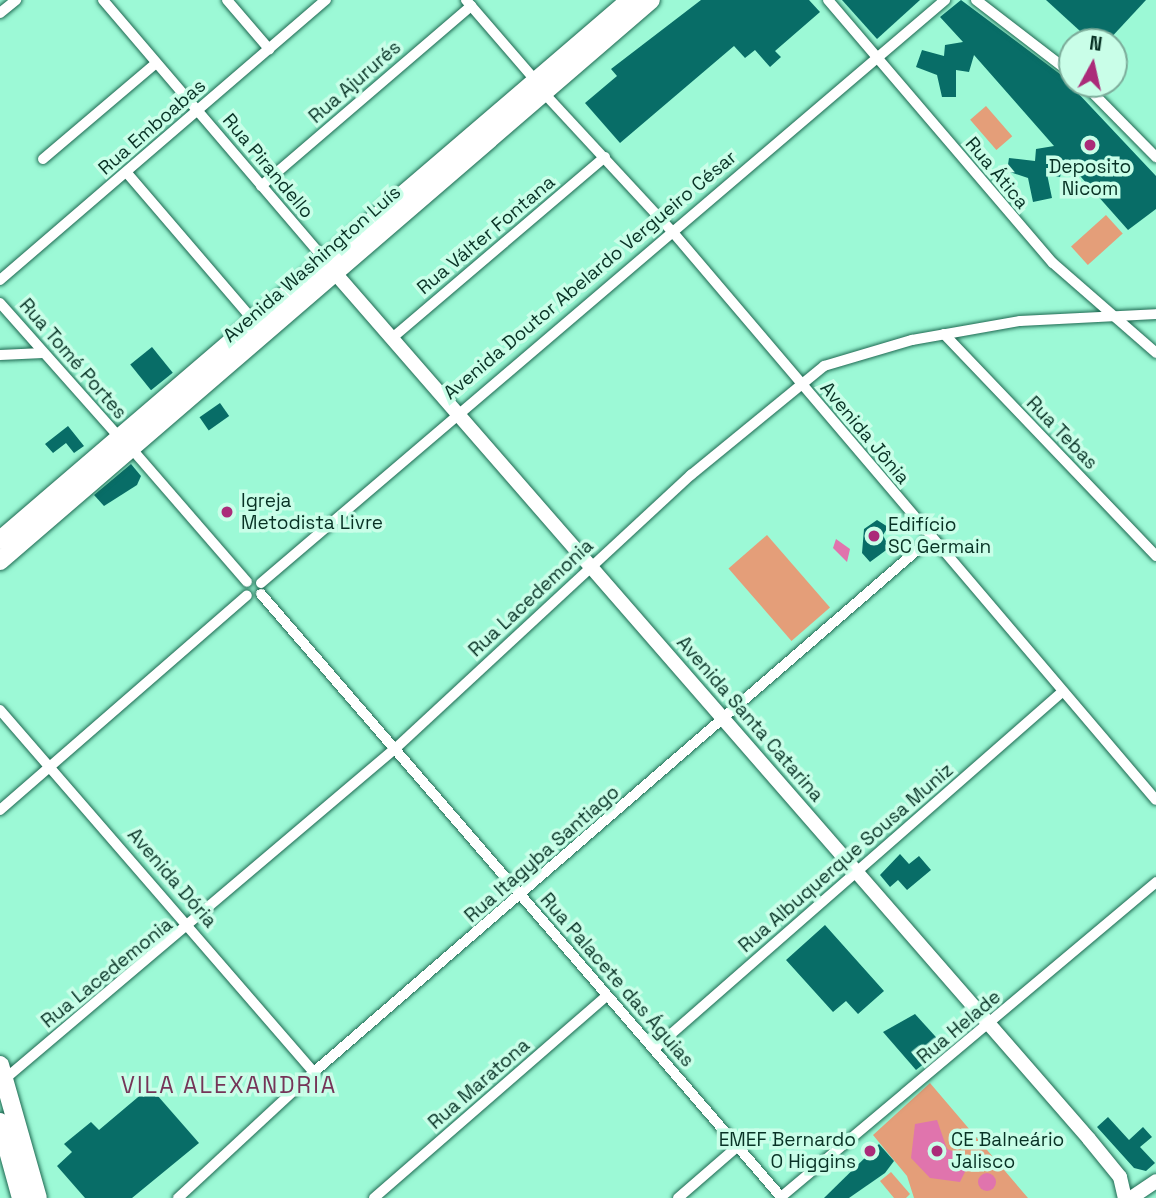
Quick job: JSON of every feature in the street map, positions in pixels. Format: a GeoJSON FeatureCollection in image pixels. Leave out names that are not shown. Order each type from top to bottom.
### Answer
{"type":"FeatureCollection","features":[{"type":"Feature","properties":{"kind":"highway","name":"Avenida Washington Luís"},"geometry":{"type":"LineString","coordinates":[[0,540],[125,443],[539,86],[630,0]]}},
{"type":"Feature","properties":{"kind":"highway","name":"Avenida Washington Luís"},"geometry":{"type":"LineString","coordinates":[[539,86],[651,0]]}},
{"type":"Feature","properties":{"kind":"highway","name":"Avenida Washington Luís"},"geometry":{"type":"LineString","coordinates":[[0,561],[254,321],[329,266]]}},
{"type":"Feature","properties":{"kind":"highway"},"geometry":{"type":"LineString","coordinates":[[3,1071],[38,1198]]}},
{"type":"Feature","properties":{"kind":"highway"},"geometry":{"type":"LineString","coordinates":[[0,1122],[21,1198]]}},
{"type":"Feature","properties":{"kind":"street"},"geometry":{"type":"LineString","coordinates":[[0,13],[16,0]]}},
{"type":"Feature","properties":{"kind":"street","name":"Rua Pirandello"},"geometry":{"type":"LineString","coordinates":[[103,0],[329,266]]}},
{"type":"Feature","properties":{"kind":"street"},"geometry":{"type":"LineString","coordinates":[[227,0],[269,49]]}},
{"type":"Feature","properties":{"kind":"street","name":"Rua Emboabas"},"geometry":{"type":"LineString","coordinates":[[0,280],[326,0]]}},
{"type":"Feature","properties":{"kind":"street","name":"Rua Ática"},"geometry":{"type":"LineString","coordinates":[[828,0],[878,56],[998,203],[1110,314],[1156,353]]}},
{"type":"Feature","properties":{"kind":"street","name":"Avenida Doutor Abelardo Vergueiro César"},"geometry":{"type":"LineString","coordinates":[[261,583],[456,411],[945,0]]}},
{"type":"Feature","properties":{"kind":"street"},"geometry":{"type":"LineString","coordinates":[[976,0],[1058,63]]}},
{"type":"Feature","properties":{"kind":"street","name":"Avenida Jônia"},"geometry":{"type":"LineString","coordinates":[[468,3],[539,86],[671,230],[1061,693],[1156,800]]}},
{"type":"Feature","properties":{"kind":"street","name":"Rua Ajururés"},"geometry":{"type":"LineString","coordinates":[[261,186],[468,3]]}},
{"type":"Feature","properties":{"kind":"street"},"geometry":{"type":"LineString","coordinates":[[43,159],[156,64]]}},
{"type":"Feature","properties":{"kind":"street"},"geometry":{"type":"LineString","coordinates":[[1098,98],[1156,157]]}},
{"type":"Feature","properties":{"kind":"street","name":"Rua Válter Fontana"},"geometry":{"type":"LineString","coordinates":[[391,339],[605,157]]}},
{"type":"Feature","properties":{"kind":"street"},"geometry":{"type":"LineString","coordinates":[[127,173],[254,321]]}},
{"type":"Feature","properties":{"kind":"street","name":"Avenida Santa Catarina"},"geometry":{"type":"LineString","coordinates":[[329,266],[990,1024],[1120,1177],[1128,1198]]}},
{"type":"Feature","properties":{"kind":"street","name":"Rua Tomé Portes"},"geometry":{"type":"LineString","coordinates":[[0,303],[125,443]]}},
{"type":"Feature","properties":{"kind":"street","name":"Rua Lacedemonia"},"geometry":{"type":"LineString","coordinates":[[3,1071],[192,925],[397,747],[590,566],[801,383],[850,355],[944,334],[1110,314],[1156,314]]}},
{"type":"Feature","properties":{"kind":"street","name":"Rua Tebas"},"geometry":{"type":"LineString","coordinates":[[944,334],[1156,556]]}},
{"type":"Feature","properties":{"kind":"street"},"geometry":{"type":"LineString","coordinates":[[0,355],[43,353]]}},
{"type":"Feature","properties":{"kind":"street"},"geometry":{"type":"LineString","coordinates":[[125,443],[247,582],[247,595]]}},
{"type":"Feature","properties":{"kind":"street","name":"Rua Itagyba Santiago"},"geometry":{"type":"LineString","coordinates":[[178,1198],[314,1072],[520,897],[930,539]]}},
{"type":"Feature","properties":{"kind":"street"},"geometry":{"type":"LineString","coordinates":[[0,810],[247,595],[261,594],[261,583],[247,582]]}},
{"type":"Feature","properties":{"kind":"street","name":"Rua Palacete das Águias"},"geometry":{"type":"LineString","coordinates":[[261,594],[397,747],[520,897],[782,1197]]}},
{"type":"Feature","properties":{"kind":"street","name":"Rua Albuquerque Sousa Muniz"},"geometry":{"type":"LineString","coordinates":[[654,1049],[1061,693]]}},
{"type":"Feature","properties":{"kind":"street","name":"Avenida Dória"},"geometry":{"type":"LineString","coordinates":[[0,710],[192,925],[314,1072]]}},
{"type":"Feature","properties":{"kind":"street","name":"Rua Helade"},"geometry":{"type":"LineString","coordinates":[[782,1197],[1156,882]]}},
{"type":"Feature","properties":{"kind":"street","name":"Rua Maratona"},"geometry":{"type":"LineString","coordinates":[[374,1198],[606,996]]}},
{"type":"Feature","properties":{"kind":"street"},"geometry":{"type":"LineString","coordinates":[[678,1198],[738,1146]]}},
{"type":"Feature","properties":{"kind":"street"},"geometry":{"type":"LineString","coordinates":[[1128,1198],[1156,1181]]}},
{"type":"Feature","properties":{"kind":"shaded area"},"geometry":{"type":"Polygon","coordinates":[[[986,106],[1012,136],[996,150],[970,120],[986,106]]]}},
{"type":"Feature","properties":{"kind":"shaded area"},"geometry":{"type":"Polygon","coordinates":[[[1106,215],[1123,234],[1088,265],[1071,246],[1106,215]]]}},
{"type":"Feature","properties":{"kind":"shaded area"},"geometry":{"type":"Polygon","coordinates":[[[767,535],[830,607],[791,641],[729,568],[767,535]]]}},
{"type":"Feature","properties":{"kind":"shaded area"},"geometry":{"type":"Polygon","coordinates":[[[836,539],[850,549],[847,562],[833,548],[836,539]]]}},
{"type":"Feature","properties":{"kind":"shaded area","name":"CE Balneário Jalisco"},"geometry":{"type":"Polygon","coordinates":[[[930,1083],[1028,1198],[914,1198],[907,1176],[873,1135],[930,1083]]]}},
{"type":"Feature","properties":{"kind":"shaded area"},"geometry":{"type":"Polygon","coordinates":[[[937,1120],[947,1149],[972,1158],[960,1182],[930,1178],[911,1158],[915,1124],[937,1120]]]}},
{"type":"Feature","properties":{"kind":"shaded area"},"geometry":{"type":"Polygon","coordinates":[[[891,1172],[910,1194],[906,1198],[894,1198],[880,1181],[891,1172]]]}},
{"type":"Feature","properties":{"kind":"shaded area"},"geometry":{"type":"Polygon","coordinates":[[[987,1173],[993,1176],[996,1182],[993,1188],[987,1191],[981,1188],[978,1182],[981,1176],[987,1173]]]}},
{"type":"Feature","properties":{"kind":"building"},"geometry":{"type":"Polygon","coordinates":[[[701,0],[809,0],[820,12],[775,51],[781,57],[770,67],[755,50],[745,58],[734,46],[620,143],[585,103],[617,76],[611,69],[701,0]]]}},
{"type":"Feature","properties":{"kind":"building"},"geometry":{"type":"Polygon","coordinates":[[[842,0],[920,0],[877,39],[842,0]]]}},
{"type":"Feature","properties":{"kind":"building","name":"Deposito Nicom"},"geometry":{"type":"Polygon","coordinates":[[[961,0],[1058,73],[1058,98],[1083,98],[1156,176],[1156,209],[1128,230],[1065,159],[1060,177],[1047,174],[1052,198],[1033,202],[1028,178],[1007,171],[1009,158],[1035,161],[1036,149],[1054,146],[974,55],[969,72],[956,70],[956,97],[942,97],[937,75],[916,67],[922,50],[944,56],[945,45],[963,42],[940,17],[961,0]]]}},
{"type":"Feature","properties":{"kind":"building"},"geometry":{"type":"Polygon","coordinates":[[[1046,0],[1146,0],[1120,28],[1077,28],[1046,0]]]}},
{"type":"Feature","properties":{"kind":"building"},"geometry":{"type":"Polygon","coordinates":[[[152,347],[173,373],[151,390],[130,365],[152,347]]]}},
{"type":"Feature","properties":{"kind":"building"},"geometry":{"type":"Polygon","coordinates":[[[220,403],[229,416],[209,430],[200,417],[220,403]]]}},
{"type":"Feature","properties":{"kind":"building"},"geometry":{"type":"Polygon","coordinates":[[[68,426],[84,446],[74,453],[66,443],[53,453],[45,444],[68,426]]]}},
{"type":"Feature","properties":{"kind":"building"},"geometry":{"type":"Polygon","coordinates":[[[131,464],[141,476],[137,485],[104,506],[94,495],[131,464]]]}},
{"type":"Feature","properties":{"kind":"building","name":"Edifício SC Germain"},"geometry":{"type":"Polygon","coordinates":[[[877,520],[888,527],[883,535],[889,548],[870,562],[862,553],[864,529],[877,520]]]}},
{"type":"Feature","properties":{"kind":"building"},"geometry":{"type":"Polygon","coordinates":[[[900,854],[909,864],[919,856],[931,870],[907,890],[898,880],[890,887],[880,875],[900,854]]]}},
{"type":"Feature","properties":{"kind":"building"},"geometry":{"type":"Polygon","coordinates":[[[825,925],[884,991],[858,1014],[846,1001],[833,1012],[786,960],[825,925]]]}},
{"type":"Feature","properties":{"kind":"building"},"geometry":{"type":"Polygon","coordinates":[[[915,1014],[945,1047],[916,1070],[883,1032],[915,1014]]]}},
{"type":"Feature","properties":{"kind":"building"},"geometry":{"type":"Polygon","coordinates":[[[150,1087],[199,1143],[132,1198],[85,1198],[57,1166],[72,1152],[64,1144],[91,1122],[99,1130],[150,1087]]]}},
{"type":"Feature","properties":{"kind":"building"},"geometry":{"type":"Polygon","coordinates":[[[1108,1117],[1129,1140],[1143,1127],[1152,1137],[1140,1147],[1155,1163],[1146,1171],[1134,1168],[1097,1127],[1108,1117]]]}},
{"type":"Feature","properties":{"kind":"building"},"geometry":{"type":"Polygon","coordinates":[[[879,1144],[894,1161],[885,1173],[849,1198],[824,1198],[879,1144]]]}},
{"type":"Feature","properties":{"kind":"place","name":"Deposito Nicom"},"geometry":{"type":"Point","coordinates":[1090,145]}},
{"type":"Feature","properties":{"kind":"place","name":"Igreja Metodista Livre"},"geometry":{"type":"Point","coordinates":[227,512]}},
{"type":"Feature","properties":{"kind":"place","name":"Edifício SC Germain"},"geometry":{"type":"Point","coordinates":[874,536]}},
{"type":"Feature","properties":{"kind":"place","name":"EMEF Bernardo O Higgins"},"geometry":{"type":"Point","coordinates":[870,1151]}},
{"type":"Feature","properties":{"kind":"place","name":"CE Balneário Jalisco"},"geometry":{"type":"Point","coordinates":[937,1151]}},
{"type":"Feature","properties":{"kind":"district","name":"VILA ALEXANDRIA"},"geometry":{"type":"Point","coordinates":[229,1085]}}]}
